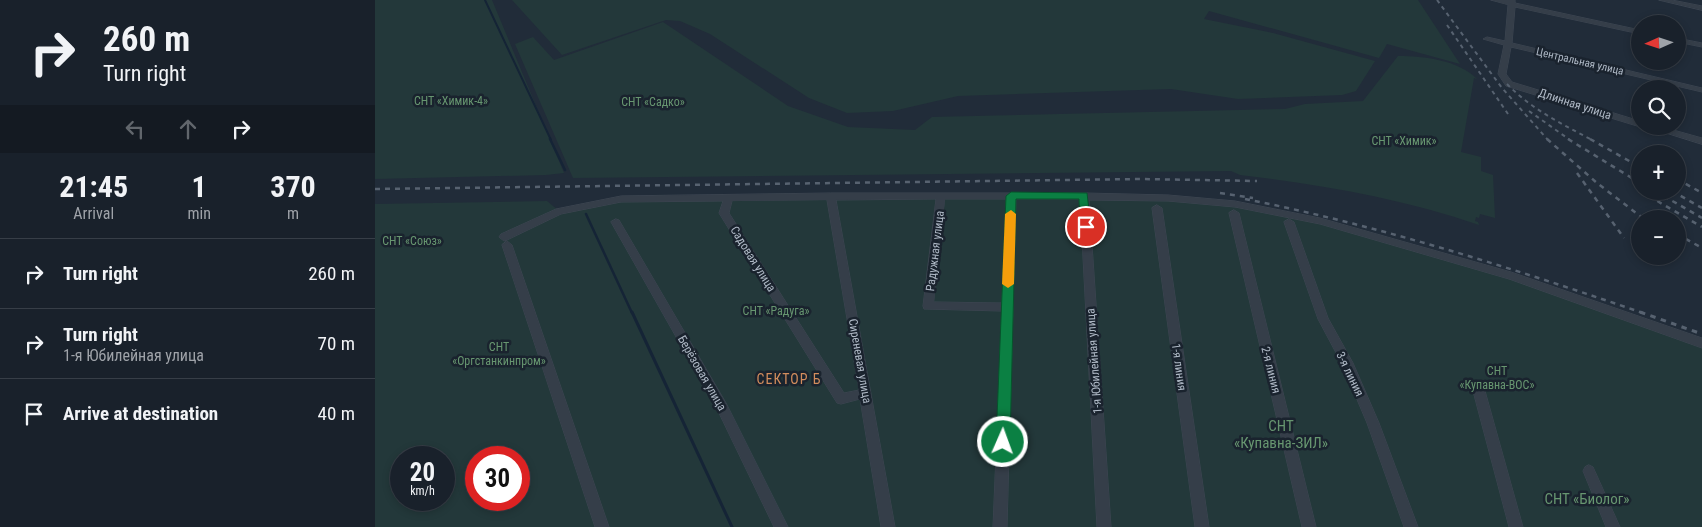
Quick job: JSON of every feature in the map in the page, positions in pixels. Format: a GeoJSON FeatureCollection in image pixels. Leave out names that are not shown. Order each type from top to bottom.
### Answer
{"type":"FeatureCollection","features":[{"type":"Feature","properties":{"kind":"street"},"geometry":{"type":"LineString","coordinates":[[1494,0],[1512,2],[1631,30]]}},
{"type":"Feature","properties":{"kind":"street"},"geometry":{"type":"LineString","coordinates":[[1661,0],[1702,8]]}},
{"type":"Feature","properties":{"kind":"street"},"geometry":{"type":"LineString","coordinates":[[1508,45],[1512,2]]}},
{"type":"Feature","properties":{"kind":"street","name":"Центральная улица"},"geometry":{"type":"LineString","coordinates":[[1487,40],[1702,90]]}},
{"type":"Feature","properties":{"kind":"street"},"geometry":{"type":"LineString","coordinates":[[1686,42],[1702,45]]}},
{"type":"Feature","properties":{"kind":"street","name":"Длинная улица"},"geometry":{"type":"LineString","coordinates":[[1508,45],[1502,74],[1509,84],[1631,121]]}},
{"type":"Feature","properties":{"kind":"street"},"geometry":{"type":"LineString","coordinates":[[1680,135],[1702,141]]}},
{"type":"Feature","properties":{"kind":"street"},"geometry":{"type":"LineString","coordinates":[[602,527],[505,241],[559,211],[621,199],[831,196],[1084,196],[1177,199],[1235,204],[1285,212],[1511,276],[1702,343]]}},
{"type":"Feature","properties":{"kind":"street","name":"Сиреневая улица"},"geometry":{"type":"LineString","coordinates":[[831,196],[888,527]]}},
{"type":"Feature","properties":{"kind":"street","name":"Радужная улица"},"geometry":{"type":"LineString","coordinates":[[941,196],[928,306],[1007,307]]}},
{"type":"Feature","properties":{"kind":"street"},"geometry":{"type":"LineString","coordinates":[[1000,527],[1011,196]]}},
{"type":"Feature","properties":{"kind":"street","name":"1-я Юбилейная улица"},"geometry":{"type":"LineString","coordinates":[[1084,196],[1104,527]]}},
{"type":"Feature","properties":{"kind":"street","name":"Садовая улица"},"geometry":{"type":"LineString","coordinates":[[729,197],[724,213],[841,399],[865,393]]}},
{"type":"Feature","properties":{"kind":"street","name":"1-я линия"},"geometry":{"type":"LineString","coordinates":[[1157,208],[1202,527]]}},
{"type":"Feature","properties":{"kind":"street","name":"2-я линия"},"geometry":{"type":"LineString","coordinates":[[1233,213],[1309,527]]}},
{"type":"Feature","properties":{"kind":"street","name":"Берёзовая улица"},"geometry":{"type":"LineString","coordinates":[[616,222],[722,408],[781,527]]}},
{"type":"Feature","properties":{"kind":"street","name":"3-я линия"},"geometry":{"type":"LineString","coordinates":[[1289,222],[1323,319],[1347,363],[1373,423],[1411,527]]}},
{"type":"Feature","properties":{"kind":"street"},"geometry":{"type":"LineString","coordinates":[[1479,391],[1516,527]]}},
{"type":"Feature","properties":{"kind":"street"},"geometry":{"type":"LineString","coordinates":[[1589,471],[1613,527]]}},
{"type":"Feature","properties":{"kind":"green space","name":"СНТ «Химик-4»"},"geometry":{"type":"Polygon","coordinates":[[[375,0],[492,0],[564,173],[375,179],[375,0]]]}},
{"type":"Feature","properties":{"kind":"green space"},"geometry":{"type":"Polygon","coordinates":[[[512,0],[1418,0],[1460,64],[1387,44],[1379,58],[1209,11],[1204,19],[1273,33],[1375,61],[1356,91],[1342,95],[1238,99],[1171,89],[958,96],[893,111],[847,113],[809,98],[710,34],[680,21],[666,20],[562,55],[512,0]]]}},
{"type":"Feature","properties":{"kind":"green space"},"geometry":{"type":"Polygon","coordinates":[[[663,22],[788,106],[848,127],[915,130],[932,117],[1285,109],[1305,104],[1363,101],[1398,56],[1440,60],[1460,67],[1477,79],[1474,78],[1461,152],[1481,157],[1481,171],[1493,175],[1495,218],[1480,214],[1479,218],[1476,217],[1475,221],[1479,225],[1390,200],[1301,183],[1240,175],[1231,171],[573,178],[515,44],[533,37],[554,60],[663,22]]]}},
{"type":"Feature","properties":{"kind":"green space"},"geometry":{"type":"Polygon","coordinates":[[[1168,198],[1286,213],[1511,276],[1702,343],[1702,527],[375,527],[375,204],[547,201],[559,211],[621,199],[1168,198]]]}},
{"type":"Feature","properties":{"kind":"waterway"},"geometry":{"type":"LineString","coordinates":[[485,0],[551,140]]}},
{"type":"Feature","properties":{"kind":"waterway"},"geometry":{"type":"LineString","coordinates":[[550,139],[565,170]]}},
{"type":"Feature","properties":{"kind":"waterway"},"geometry":{"type":"LineString","coordinates":[[586,214],[632,313]]}},
{"type":"Feature","properties":{"kind":"waterway"},"geometry":{"type":"LineString","coordinates":[[632,312],[732,527]]}},
{"type":"Feature","properties":{"kind":"railway"},"geometry":{"type":"LineString","coordinates":[[1437,0],[1502,88],[1548,139]]}},
{"type":"Feature","properties":{"kind":"railway"},"geometry":{"type":"LineString","coordinates":[[1447,25],[1508,114]]}},
{"type":"Feature","properties":{"kind":"railway"},"geometry":{"type":"LineString","coordinates":[[1507,84],[1526,101],[1558,122],[1592,140]]}},
{"type":"Feature","properties":{"kind":"railway"},"geometry":{"type":"LineString","coordinates":[[1529,111],[1570,140]]}},
{"type":"Feature","properties":{"kind":"railway"},"geometry":{"type":"LineString","coordinates":[[1548,139],[1597,183],[1632,210]]}},
{"type":"Feature","properties":{"kind":"railway"},"geometry":{"type":"LineString","coordinates":[[1568,139],[1631,178]]}},
{"type":"Feature","properties":{"kind":"railway"},"geometry":{"type":"LineString","coordinates":[[1590,139],[1631,162]]}},
{"type":"Feature","properties":{"kind":"railway"},"geometry":{"type":"LineString","coordinates":[[1577,173],[1624,238]]}},
{"type":"Feature","properties":{"kind":"railway"},"geometry":{"type":"LineString","coordinates":[[375,189],[1141,179],[1257,181]]}},
{"type":"Feature","properties":{"kind":"railway"},"geometry":{"type":"LineString","coordinates":[[1686,184],[1702,193]]}},
{"type":"Feature","properties":{"kind":"railway"},"geometry":{"type":"LineString","coordinates":[[1220,193],[1253,198]]}},
{"type":"Feature","properties":{"kind":"railway"},"geometry":{"type":"LineString","coordinates":[[1245,199],[1346,222],[1446,249],[1643,313]]}},
{"type":"Feature","properties":{"kind":"railway"},"geometry":{"type":"LineString","coordinates":[[1686,199],[1702,208]]}},
{"type":"Feature","properties":{"kind":"railway"},"geometry":{"type":"LineString","coordinates":[[1656,200],[1702,227]]}},
{"type":"Feature","properties":{"kind":"railway"},"geometry":{"type":"LineString","coordinates":[[1671,200],[1702,218]]}},
{"type":"Feature","properties":{"kind":"railway"},"geometry":{"type":"LineString","coordinates":[[1686,239],[1702,248]]}},
{"type":"Feature","properties":{"kind":"railway"},"geometry":{"type":"LineString","coordinates":[[1640,312],[1702,334]]}},
{"type":"Feature","properties":{"kind":"slow traffic"},"geometry":{"type":"LineString","coordinates":[[1008,284],[1011,214]]}},
{"type":"Feature","properties":{"kind":"district","name":"СЕКТОР Б"},"geometry":{"type":"Point","coordinates":[789,379]}},
{"type":"Feature","properties":{"kind":"route"},"geometry":{"type":"LineString","coordinates":[[1003,442],[1011,196],[1084,196],[1086,227]]}},
{"type":"Feature","properties":{"kind":"park label","name":"СНТ «Садко»"},"geometry":{"type":"Point","coordinates":[653,102]}},
{"type":"Feature","properties":{"kind":"park label","name":"СНТ «Химик»"},"geometry":{"type":"Point","coordinates":[1404,141]}},
{"type":"Feature","properties":{"kind":"park label","name":"СНТ «Союз»"},"geometry":{"type":"Point","coordinates":[412,241]}},
{"type":"Feature","properties":{"kind":"park label","name":"СНТ «Радуга»"},"geometry":{"type":"Point","coordinates":[776,311]}},
{"type":"Feature","properties":{"kind":"park label","name":"СНТ «Оргстанкинпром»"},"geometry":{"type":"Point","coordinates":[499,354]}},
{"type":"Feature","properties":{"kind":"park label","name":"СНТ «Купавна-ВОС»"},"geometry":{"type":"Point","coordinates":[1497,378]}},
{"type":"Feature","properties":{"kind":"park label","name":"СНТ «Купавна-ЗИЛ»"},"geometry":{"type":"Point","coordinates":[1281,434]}},
{"type":"Feature","properties":{"kind":"park label","name":"СНТ «Биолог»"},"geometry":{"type":"Point","coordinates":[1587,499]}}]}
